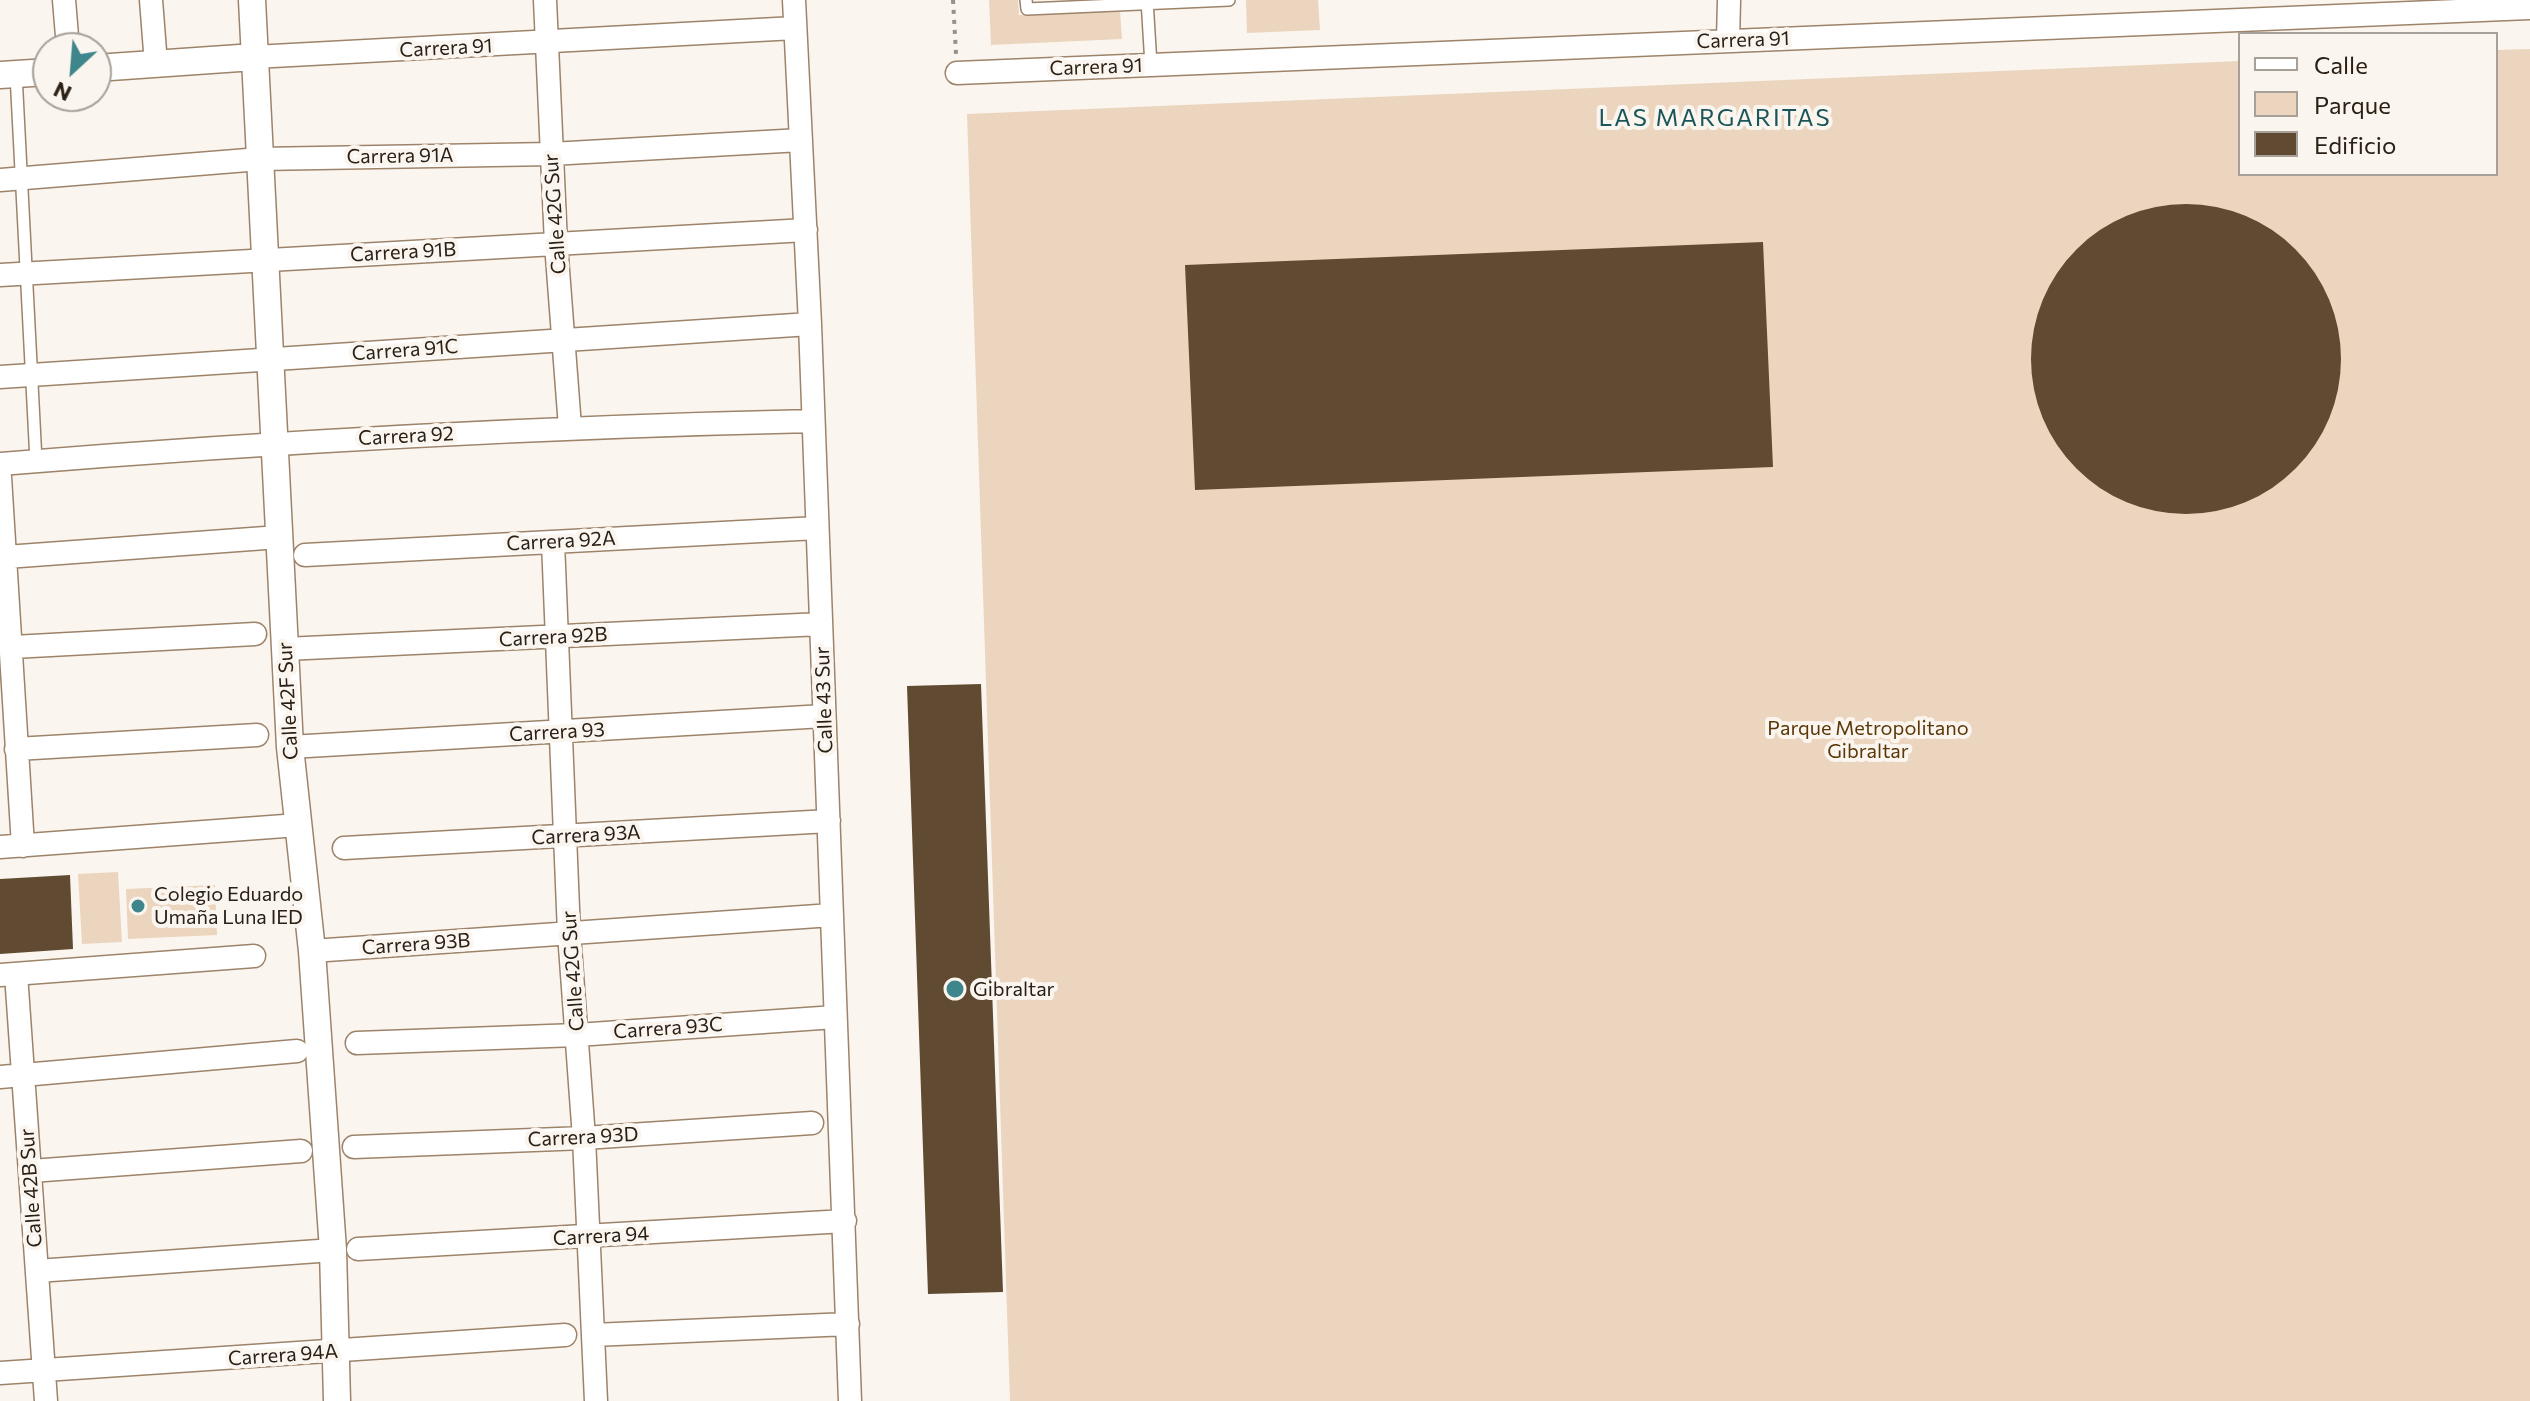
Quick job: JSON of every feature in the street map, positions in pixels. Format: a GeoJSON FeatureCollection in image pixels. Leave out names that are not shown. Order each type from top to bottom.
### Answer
{"type":"FeatureCollection","features":[{"type":"Feature","properties":{"kind":"street"},"geometry":{"type":"LineString","coordinates":[[64,0],[67,32]]}},
{"type":"Feature","properties":{"kind":"street"},"geometry":{"type":"LineString","coordinates":[[151,0],[156,64]]}},
{"type":"Feature","properties":{"kind":"street","name":"Calle 42F Sur"},"geometry":{"type":"LineString","coordinates":[[252,0],[290,747],[346,1249],[336,1351],[337,1401]]}},
{"type":"Feature","properties":{"kind":"street","name":"Calle 42G Sur"},"geometry":{"type":"LineString","coordinates":[[545,0],[556,244],[570,427]]}},
{"type":"Feature","properties":{"kind":"street","name":"Calle 43 Sur"},"geometry":{"type":"LineString","coordinates":[[794,0],[810,324],[850,1401]]}},
{"type":"Feature","properties":{"kind":"street"},"geometry":{"type":"LineString","coordinates":[[1728,41],[1729,0]]}},
{"type":"Feature","properties":{"kind":"street","name":"Carrera 91"},"geometry":{"type":"LineString","coordinates":[[957,73],[2530,8]]}},
{"type":"Feature","properties":{"kind":"street","name":"Carrera 91"},"geometry":{"type":"LineString","coordinates":[[112,67],[795,28]]}},
{"type":"Feature","properties":{"kind":"street"},"geometry":{"type":"LineString","coordinates":[[8,75],[32,73]]}},
{"type":"Feature","properties":{"kind":"street","name":"Carrera 91A"},"geometry":{"type":"LineString","coordinates":[[11,179],[260,159],[551,154],[801,140]]}},
{"type":"Feature","properties":{"kind":"street","name":"Carrera 91B"},"geometry":{"type":"LineString","coordinates":[[0,275],[806,230]]}},
{"type":"Feature","properties":{"kind":"street","name":"Carrera 91C"},"geometry":{"type":"LineString","coordinates":[[0,377],[810,324]]}},
{"type":"Feature","properties":{"kind":"street","name":"Carrera 92"},"geometry":{"type":"LineString","coordinates":[[0,464],[274,443],[570,427],[813,421]]}},
{"type":"Feature","properties":{"kind":"street"},"geometry":{"type":"LineString","coordinates":[[0,477],[23,846]]}},
{"type":"Feature","properties":{"kind":"street","name":"Carrera 92A"},"geometry":{"type":"LineString","coordinates":[[305,555],[817,528]]}},
{"type":"Feature","properties":{"kind":"street"},"geometry":{"type":"LineString","coordinates":[[6,557],[279,537]]}},
{"type":"Feature","properties":{"kind":"street","name":"Calle 42G Sur"},"geometry":{"type":"LineString","coordinates":[[553,542],[569,933],[584,1138],[596,1401]]}},
{"type":"Feature","properties":{"kind":"street","name":"Carrera 92B"},"geometry":{"type":"LineString","coordinates":[[285,649],[821,624]]}},
{"type":"Feature","properties":{"kind":"street"},"geometry":{"type":"LineString","coordinates":[[13,647],[255,634]]}},
{"type":"Feature","properties":{"kind":"street","name":"Carrera 93"},"geometry":{"type":"LineString","coordinates":[[290,747],[824,716]]}},
{"type":"Feature","properties":{"kind":"street"},"geometry":{"type":"LineString","coordinates":[[16,749],[257,735]]}},
{"type":"Feature","properties":{"kind":"street","name":"Carrera 93A"},"geometry":{"type":"LineString","coordinates":[[344,848],[829,821]]}},
{"type":"Feature","properties":{"kind":"street"},"geometry":{"type":"LineString","coordinates":[[0,847],[298,825]]}},
{"type":"Feature","properties":{"kind":"street","name":"Carrera 93B"},"geometry":{"type":"LineString","coordinates":[[312,951],[832,915]]}},
{"type":"Feature","properties":{"kind":"street"},"geometry":{"type":"LineString","coordinates":[[8,975],[254,956]]}},
{"type":"Feature","properties":{"kind":"street","name":"Calle 42B Sur"},"geometry":{"type":"LineString","coordinates":[[8,975],[23,1075],[46,1401]]}},
{"type":"Feature","properties":{"kind":"street","name":"Carrera 93C"},"geometry":{"type":"LineString","coordinates":[[357,1043],[577,1035],[835,1017]]}},
{"type":"Feature","properties":{"kind":"street"},"geometry":{"type":"LineString","coordinates":[[0,1077],[297,1051]]}},
{"type":"Feature","properties":{"kind":"street","name":"Carrera 93D"},"geometry":{"type":"LineString","coordinates":[[354,1147],[584,1138],[812,1123]]}},
{"type":"Feature","properties":{"kind":"street"},"geometry":{"type":"LineString","coordinates":[[31,1171],[301,1151]]}},
{"type":"Feature","properties":{"kind":"street","name":"Carrera 94"},"geometry":{"type":"LineString","coordinates":[[37,1271],[346,1249],[845,1221]]}},
{"type":"Feature","properties":{"kind":"street"},"geometry":{"type":"LineString","coordinates":[[593,1335],[848,1324]]}},
{"type":"Feature","properties":{"kind":"street","name":"Carrera 94A"},"geometry":{"type":"LineString","coordinates":[[0,1373],[565,1335]]}},
{"type":"Feature","properties":{"kind":"lane"},"geometry":{"type":"LineString","coordinates":[[1026,0],[1027,9],[1229,0]]}},
{"type":"Feature","properties":{"kind":"lane"},"geometry":{"type":"LineString","coordinates":[[1147,2],[1151,65]]}},
{"type":"Feature","properties":{"kind":"lane"},"geometry":{"type":"LineString","coordinates":[[8,75],[11,179],[26,273],[36,461]]}},
{"type":"Feature","properties":{"kind":"path"},"geometry":{"type":"LineString","coordinates":[[953,0],[957,73]]}},
{"type":"Feature","properties":{"kind":"green space"},"geometry":{"type":"Polygon","coordinates":[[[989,0],[1018,0],[1019,15],[1120,11],[1122,39],[991,45],[989,0]]]}},
{"type":"Feature","properties":{"kind":"green space"},"geometry":{"type":"Polygon","coordinates":[[[1246,0],[1318,0],[1320,30],[1247,33],[1246,0]]]}},
{"type":"Feature","properties":{"kind":"green space","name":"Parque Metropolitano Gibraltar"},"geometry":{"type":"Polygon","coordinates":[[[2530,49],[2530,1401],[1010,1401],[967,114],[2238,61],[2238,176],[2498,176],[2498,50],[2530,49]]]}},
{"type":"Feature","properties":{"kind":"green space"},"geometry":{"type":"Polygon","coordinates":[[[118,872],[122,942],[82,944],[78,874],[118,872]]]}},
{"type":"Feature","properties":{"kind":"green space"},"geometry":{"type":"Polygon","coordinates":[[[215,885],[217,935],[128,939],[126,889],[215,885]]]}},
{"type":"Feature","properties":{"kind":"building"},"geometry":{"type":"Polygon","coordinates":[[[2186,204],[2231,210],[2259,222],[2296,249],[2323,286],[2335,314],[2341,359],[2335,404],[2323,432],[2296,469],[2259,496],[2231,508],[2186,514],[2141,508],[2113,496],[2076,469],[2049,432],[2037,404],[2031,359],[2037,314],[2049,286],[2076,249],[2113,222],[2141,210],[2186,204]]]}},
{"type":"Feature","properties":{"kind":"building"},"geometry":{"type":"Polygon","coordinates":[[[1763,242],[1773,467],[1195,490],[1185,265],[1763,242]]]}},
{"type":"Feature","properties":{"kind":"building","name":"Gibraltar"},"geometry":{"type":"Polygon","coordinates":[[[981,684],[1003,1292],[928,1294],[907,686],[981,684]]]}},
{"type":"Feature","properties":{"kind":"building"},"geometry":{"type":"Polygon","coordinates":[[[70,875],[73,949],[0,954],[0,879],[70,875]]]}},
{"type":"Feature","properties":{"kind":"place","name":"Colegio Eduardo Umaña Luna IED"},"geometry":{"type":"Point","coordinates":[138,906]}},
{"type":"Feature","properties":{"kind":"place","name":"Gibraltar"},"geometry":{"type":"Point","coordinates":[955,989]}},
{"type":"Feature","properties":{"kind":"district","name":"LAS MARGARITAS"},"geometry":{"type":"Point","coordinates":[1715,118]}}]}
